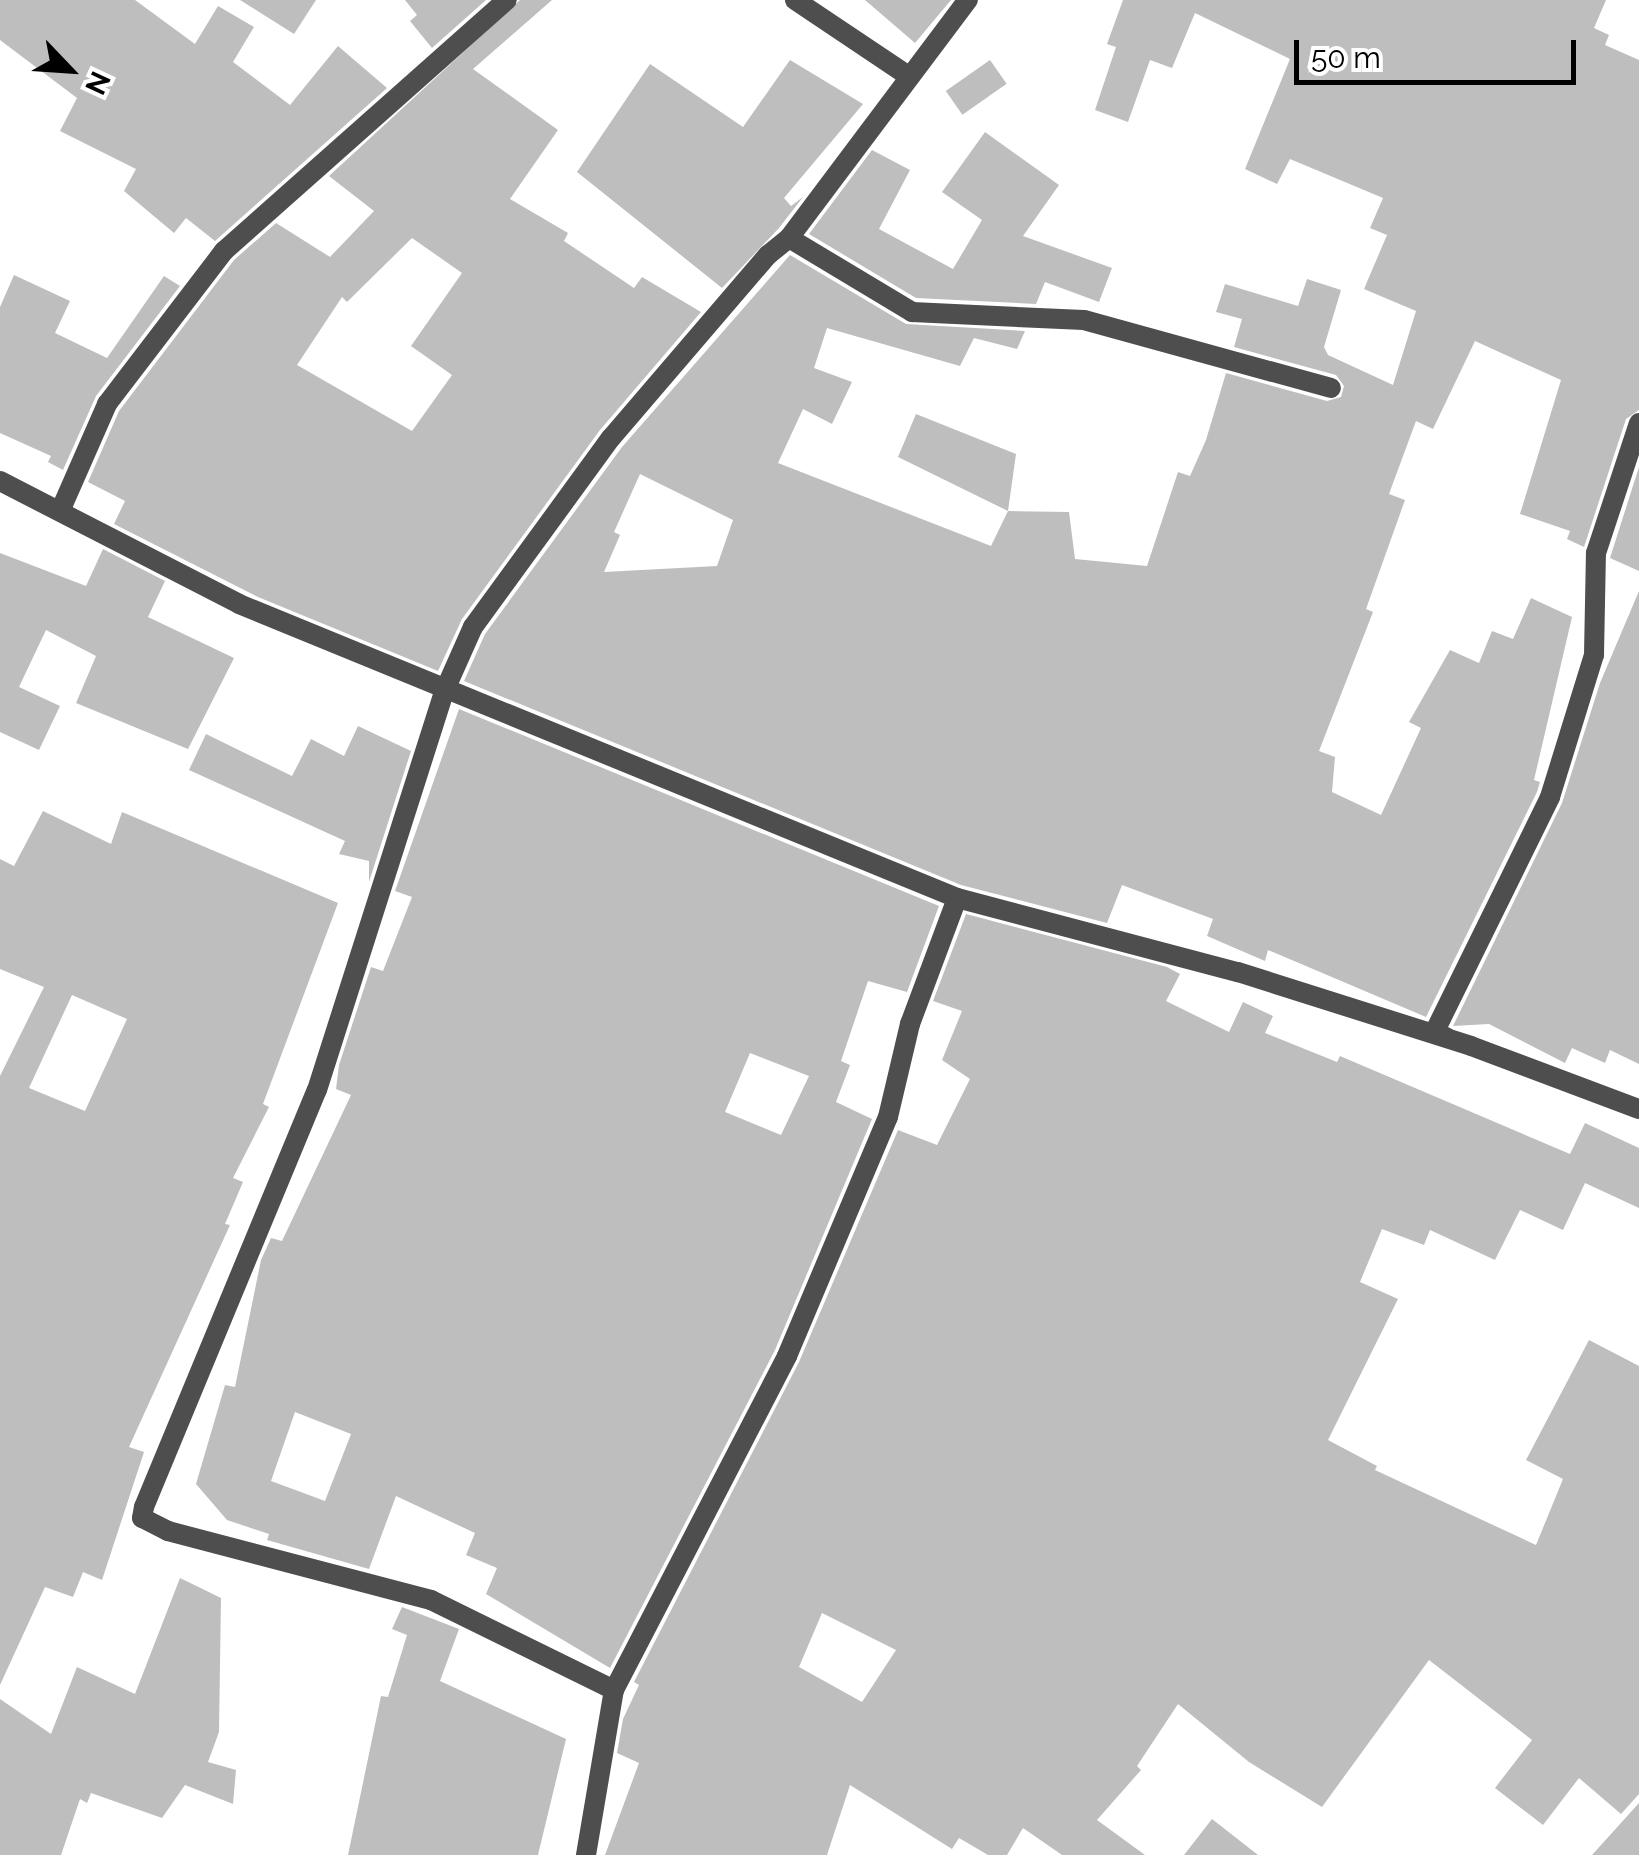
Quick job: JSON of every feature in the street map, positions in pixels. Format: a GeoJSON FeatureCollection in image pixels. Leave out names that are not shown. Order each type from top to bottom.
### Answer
{"type":"FeatureCollection","features":[{"type":"Feature","properties":{"kind":"street"},"geometry":{"type":"LineString","coordinates":[[61,510],[107,404],[224,252],[507,0]]}},
{"type":"Feature","properties":{"kind":"street"},"geometry":{"type":"LineString","coordinates":[[796,0],[906,75]]}},
{"type":"Feature","properties":{"kind":"street"},"geometry":{"type":"LineString","coordinates":[[614,1690],[431,1600],[142,1518],[317,1090],[444,692],[473,627],[611,438],[789,238],[906,75],[968,0]]}},
{"type":"Feature","properties":{"kind":"street"},"geometry":{"type":"LineString","coordinates":[[789,238],[912,312],[1084,320],[1332,388]]}},
{"type":"Feature","properties":{"kind":"street"},"geometry":{"type":"LineString","coordinates":[[1639,423],[1596,553],[1594,656],[1550,797],[1434,1033],[1639,1110]]}},
{"type":"Feature","properties":{"kind":"street"},"geometry":{"type":"LineString","coordinates":[[0,481],[239,604],[444,692],[957,898],[1238,972],[1471,1046]]}},
{"type":"Feature","properties":{"kind":"street"},"geometry":{"type":"LineString","coordinates":[[586,1855],[614,1690],[787,1356],[888,1118],[910,1024],[957,898]]}},
{"type":"Feature","properties":{"kind":"building"},"geometry":{"type":"Polygon","coordinates":[[[0,0],[135,0],[195,44],[218,6],[254,27],[233,62],[290,105],[338,46],[387,88],[215,241],[186,218],[174,233],[124,191],[136,169],[60,131],[77,98],[0,40],[0,0]]]}},
{"type":"Feature","properties":{"kind":"building"},"geometry":{"type":"Polygon","coordinates":[[[240,0],[316,0],[294,34],[240,0]]]}},
{"type":"Feature","properties":{"kind":"building"},"geometry":{"type":"Polygon","coordinates":[[[405,0],[486,0],[432,48],[410,21],[417,15],[405,0]]]}},
{"type":"Feature","properties":{"kind":"building"},"geometry":{"type":"Polygon","coordinates":[[[520,0],[552,0],[473,69],[558,130],[510,199],[568,233],[564,241],[634,288],[642,277],[701,312],[600,430],[462,619],[438,671],[258,597],[114,524],[125,501],[88,482],[119,411],[234,260],[276,223],[330,257],[374,211],[329,176],[520,0]],[[412,238],[347,302],[342,297],[297,365],[412,431],[452,375],[411,346],[462,273],[412,238]]]}},
{"type":"Feature","properties":{"kind":"building"},"geometry":{"type":"Polygon","coordinates":[[[865,0],[951,0],[915,43],[865,0]]]}},
{"type":"Feature","properties":{"kind":"building"},"geometry":{"type":"Polygon","coordinates":[[[1123,0],[1606,0],[1594,28],[1609,35],[1605,45],[1639,60],[1639,410],[1626,419],[1584,547],[1567,539],[1570,531],[1520,514],[1561,380],[1475,341],[1433,429],[1416,421],[1389,494],[1405,500],[1366,609],[1373,612],[1319,751],[1335,757],[1332,792],[1381,815],[1421,728],[1409,722],[1450,650],[1479,663],[1492,631],[1513,639],[1531,598],[1572,617],[1534,780],[1540,782],[1537,792],[1426,1017],[1268,950],[1265,961],[1207,936],[1213,919],[1122,885],[1107,923],[961,885],[464,681],[485,634],[622,447],[790,255],[906,324],[1025,331],[1017,349],[974,338],[960,366],[827,328],[814,368],[852,382],[832,424],[803,409],[778,463],[991,546],[1008,511],[1069,512],[1075,559],[1147,566],[1178,472],[1190,476],[1206,440],[1226,373],[1327,401],[1341,397],[1344,386],[1336,375],[1234,347],[1242,319],[1216,312],[1225,284],[1298,306],[1307,279],[1341,290],[1324,347],[1328,355],[1393,385],[1416,311],[1364,289],[1387,235],[1370,228],[1383,198],[1290,159],[1277,184],[1245,169],[1290,59],[1195,13],[1172,68],[1150,60],[1128,122],[1095,110],[1116,47],[1107,44],[1123,0]],[[640,474],[614,532],[620,535],[604,572],[717,566],[733,520],[640,474]]]}},
{"type":"Feature","properties":{"kind":"building"},"geometry":{"type":"Polygon","coordinates":[[[790,60],[863,104],[784,198],[791,206],[803,197],[722,288],[577,172],[650,64],[743,127],[790,60]]]}},
{"type":"Feature","properties":{"kind":"building"},"geometry":{"type":"Polygon","coordinates":[[[990,60],[1007,84],[962,115],[946,91],[990,60]]]}},
{"type":"Feature","properties":{"kind":"building"},"geometry":{"type":"Polygon","coordinates":[[[985,132],[1059,185],[1023,236],[1112,268],[1099,302],[1045,282],[1036,304],[916,298],[809,234],[872,150],[910,170],[879,229],[953,269],[982,220],[942,192],[985,132]]]}},
{"type":"Feature","properties":{"kind":"building"},"geometry":{"type":"Polygon","coordinates":[[[14,275],[70,301],[55,333],[107,358],[164,276],[180,286],[96,396],[63,470],[48,462],[51,456],[0,433],[0,307],[14,275]]]}},
{"type":"Feature","properties":{"kind":"building"},"geometry":{"type":"Polygon","coordinates":[[[916,414],[1016,454],[1008,511],[898,457],[916,414]]]}},
{"type":"Feature","properties":{"kind":"building"},"geometry":{"type":"Polygon","coordinates":[[[1639,467],[1639,571],[1610,558],[1639,467]]]}},
{"type":"Feature","properties":{"kind":"building"},"geometry":{"type":"Polygon","coordinates":[[[103,549],[165,581],[148,617],[234,658],[188,749],[76,703],[96,656],[46,630],[19,687],[60,706],[39,750],[0,732],[0,553],[86,586],[103,549]]]}},
{"type":"Feature","properties":{"kind":"building"},"geometry":{"type":"Polygon","coordinates":[[[1639,591],[1639,1064],[1610,1050],[1605,1063],[1572,1048],[1565,1063],[1489,1024],[1453,1026],[1562,803],[1600,683],[1639,591]]]}},
{"type":"Feature","properties":{"kind":"building"},"geometry":{"type":"Polygon","coordinates":[[[459,709],[939,906],[907,992],[868,981],[841,1061],[850,1065],[836,1102],[872,1119],[775,1350],[610,1668],[486,1594],[497,1568],[466,1555],[475,1533],[396,1496],[369,1569],[267,1540],[269,1534],[227,1520],[196,1484],[225,1385],[235,1387],[261,1260],[271,1238],[282,1241],[351,1095],[336,1089],[339,1065],[371,967],[383,971],[412,897],[395,891],[459,709]],[[750,1053],[725,1112],[781,1135],[809,1076],[750,1053]],[[295,1412],[271,1481],[325,1501],[351,1434],[295,1412]]]}},
{"type":"Feature","properties":{"kind":"building"},"geometry":{"type":"Polygon","coordinates":[[[358,726],[411,751],[369,882],[369,861],[339,854],[345,841],[189,770],[206,734],[292,776],[311,739],[344,756],[358,726]]]}},
{"type":"Feature","properties":{"kind":"building"},"geometry":{"type":"Polygon","coordinates":[[[43,811],[111,844],[122,812],[338,903],[263,1104],[269,1107],[233,1178],[243,1182],[225,1224],[230,1225],[129,1447],[144,1452],[102,1580],[83,1572],[73,1597],[45,1587],[0,1685],[0,1076],[44,987],[0,969],[0,859],[14,866],[43,811]],[[72,995],[29,1088],[85,1111],[127,1019],[72,995]]]}},
{"type":"Feature","properties":{"kind":"building"},"geometry":{"type":"Polygon","coordinates":[[[966,914],[1167,967],[1180,974],[1166,1001],[1229,1032],[1243,1002],[1273,1016],[1265,1033],[1337,1062],[1340,1056],[1570,1154],[1585,1123],[1639,1148],[1639,1208],[1585,1183],[1563,1230],[1520,1210],[1495,1260],[1430,1230],[1424,1245],[1382,1229],[1360,1282],[1398,1299],[1328,1440],[1377,1466],[1375,1470],[1536,1545],[1563,1479],[1526,1460],[1589,1340],[1639,1366],[1639,1794],[1621,1814],[1579,1778],[1543,1825],[1495,1788],[1532,1740],[1429,1660],[1322,1807],[1249,1762],[1178,1704],[1137,1766],[1141,1770],[1097,1820],[1145,1855],[1062,1855],[1023,1828],[1007,1855],[988,1855],[959,1838],[952,1849],[850,1785],[827,1855],[605,1855],[639,1763],[617,1753],[623,1719],[639,1685],[634,1682],[799,1362],[898,1130],[937,1145],[970,1079],[942,1060],[962,1011],[933,1001],[966,914]],[[822,1613],[799,1667],[862,1702],[896,1650],[822,1613]]]}},
{"type":"Feature","properties":{"kind":"building"},"geometry":{"type":"Polygon","coordinates":[[[180,1578],[221,1598],[219,1732],[208,1762],[236,1770],[233,1804],[185,1785],[162,1818],[91,1793],[87,1803],[80,1799],[61,1855],[0,1855],[0,1699],[51,1734],[77,1667],[135,1694],[180,1578]]]}},
{"type":"Feature","properties":{"kind":"building"},"geometry":{"type":"Polygon","coordinates":[[[402,1607],[459,1629],[440,1681],[566,1739],[538,1855],[348,1855],[381,1696],[388,1697],[407,1635],[392,1629],[402,1607]]]}},
{"type":"Feature","properties":{"kind":"building"},"geometry":{"type":"Polygon","coordinates":[[[1639,1803],[1639,1855],[1592,1855],[1639,1803]]]}},
{"type":"Feature","properties":{"kind":"building"},"geometry":{"type":"Polygon","coordinates":[[[1212,1819],[1258,1855],[1184,1855],[1212,1819]]]}}]}
